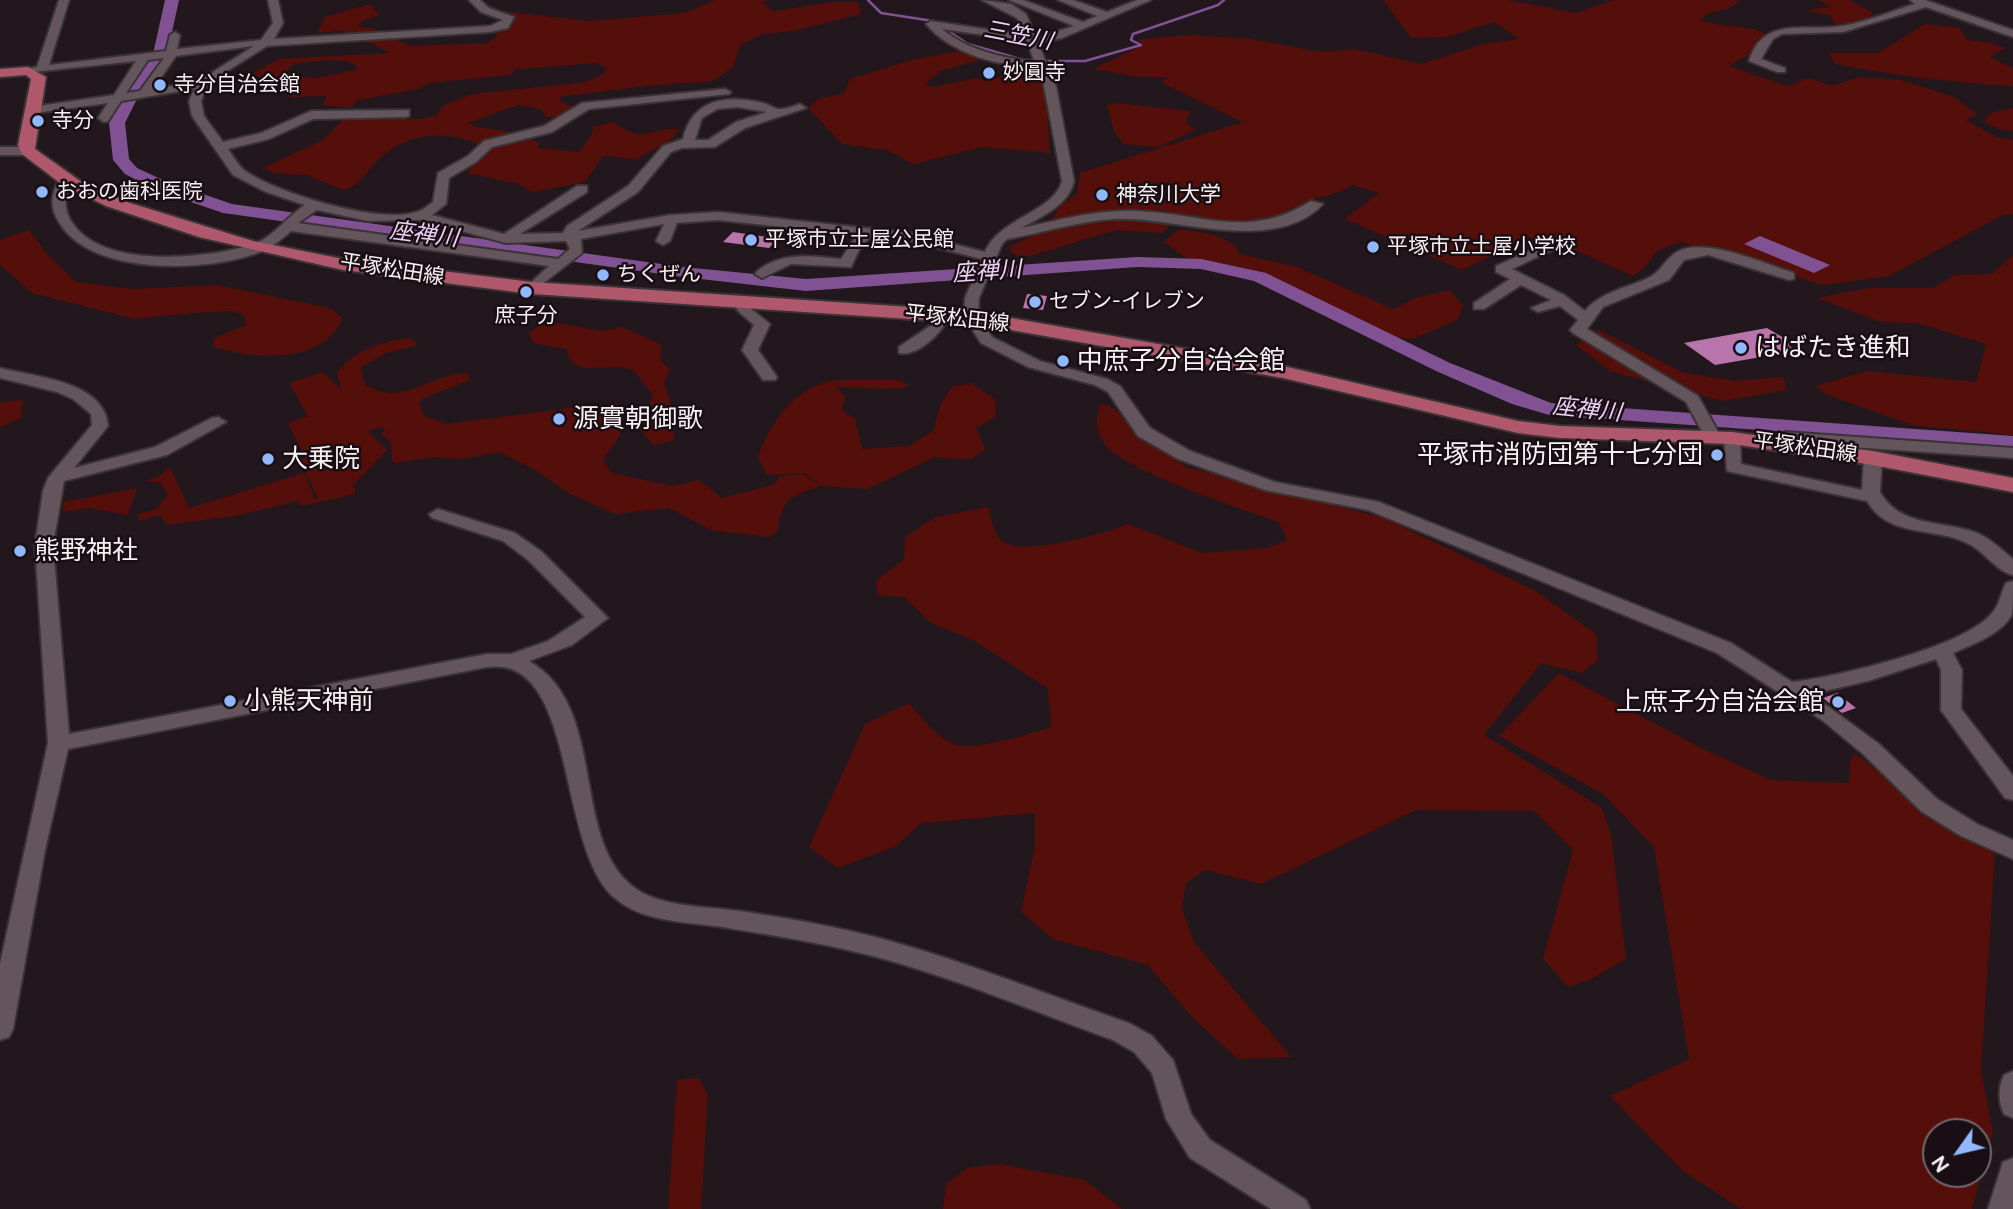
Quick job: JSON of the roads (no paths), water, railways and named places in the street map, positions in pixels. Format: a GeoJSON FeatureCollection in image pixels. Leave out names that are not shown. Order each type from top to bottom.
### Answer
{"type":"FeatureCollection","features":[{"type":"Feature","properties":{"kind":"main road"},"geometry":{"type":"LineString","coordinates":[[0,73],[35,70],[39,77],[26,145],[28,150]]}},
{"type":"Feature","properties":{"kind":"main road","name":"平塚松田線"},"geometry":{"type":"LineString","coordinates":[[28,150],[66,180],[110,202],[218,239],[258,248],[460,281],[532,288],[971,317],[1283,372],[1518,427],[1560,432],[1722,437],[1783,444],[2013,485]]}},
{"type":"Feature","properties":{"kind":"street"},"geometry":{"type":"LineString","coordinates":[[64,0],[35,70],[266,42],[349,40],[416,32],[490,29],[503,26],[510,19],[485,10],[474,0]]}},
{"type":"Feature","properties":{"kind":"street"},"geometry":{"type":"LineString","coordinates":[[273,0],[278,23],[275,32],[266,42],[209,75],[199,85],[195,100],[198,116],[245,177],[315,205],[356,217],[421,216],[506,239],[567,237],[670,219],[718,216],[909,237],[984,268]]}},
{"type":"Feature","properties":{"kind":"street"},"geometry":{"type":"LineString","coordinates":[[987,0],[1016,10],[1022,16],[1050,86],[1068,181],[1066,190],[1052,204],[1001,236],[984,268],[971,317],[986,340],[1013,356],[1101,382],[1114,389],[1144,432],[1184,455],[1271,486],[1349,500],[1427,526],[1724,648],[1792,689],[1871,749],[1930,805],[1969,830],[2013,850]]}},
{"type":"Feature","properties":{"kind":"street"},"geometry":{"type":"LineString","coordinates":[[1014,0],[1081,25]]}},
{"type":"Feature","properties":{"kind":"street"},"geometry":{"type":"LineString","coordinates":[[1063,0],[1104,15]]}},
{"type":"Feature","properties":{"kind":"street"},"geometry":{"type":"LineString","coordinates":[[1082,7],[1102,0]]}},
{"type":"Feature","properties":{"kind":"street"},"geometry":{"type":"LineString","coordinates":[[1041,62],[1016,62],[962,47],[932,24],[1031,38],[1050,38],[1146,0]]}},
{"type":"Feature","properties":{"kind":"street"},"geometry":{"type":"LineString","coordinates":[[1781,70],[1755,61],[1758,51],[1769,37],[1780,31],[1843,29],[1920,2],[2013,34]]}},
{"type":"Feature","properties":{"kind":"street"},"geometry":{"type":"LineString","coordinates":[[145,93],[169,61],[175,35]]}},
{"type":"Feature","properties":{"kind":"street"},"geometry":{"type":"LineString","coordinates":[[104,118],[145,56]]}},
{"type":"Feature","properties":{"kind":"street"},"geometry":{"type":"LineString","coordinates":[[32,111],[199,85]]}},
{"type":"Feature","properties":{"kind":"street"},"geometry":{"type":"LineString","coordinates":[[421,216],[439,204],[443,176],[472,159],[488,144],[548,129],[586,106],[725,92]]}},
{"type":"Feature","properties":{"kind":"street"},"geometry":{"type":"LineString","coordinates":[[699,95],[718,106],[768,107],[777,113]]}},
{"type":"Feature","properties":{"kind":"street"},"geometry":{"type":"LineString","coordinates":[[567,237],[585,218],[633,189],[667,149],[689,141],[694,123],[718,106]]}},
{"type":"Feature","properties":{"kind":"street"},"geometry":{"type":"LineString","coordinates":[[678,144],[711,144],[731,131],[763,118],[800,108]]}},
{"type":"Feature","properties":{"kind":"street"},"geometry":{"type":"LineString","coordinates":[[220,147],[272,133],[311,115],[405,113]]}},
{"type":"Feature","properties":{"kind":"street"},"geometry":{"type":"LineString","coordinates":[[694,123],[763,118]]}},
{"type":"Feature","properties":{"kind":"street"},"geometry":{"type":"LineString","coordinates":[[694,123],[731,131]]}},
{"type":"Feature","properties":{"kind":"street"},"geometry":{"type":"LineString","coordinates":[[0,151],[28,150]]}},
{"type":"Feature","properties":{"kind":"street"},"geometry":{"type":"LineString","coordinates":[[66,180],[61,186],[58,207],[64,226],[75,239],[87,247],[172,261],[198,261],[258,248],[315,205]]}},
{"type":"Feature","properties":{"kind":"street"},"geometry":{"type":"LineString","coordinates":[[506,239],[524,223],[582,189]]}},
{"type":"Feature","properties":{"kind":"street"},"geometry":{"type":"LineString","coordinates":[[1001,236],[1130,214],[1220,226],[1270,225],[1290,221],[1316,204]]}},
{"type":"Feature","properties":{"kind":"street"},"geometry":{"type":"LineString","coordinates":[[663,241],[671,228],[670,219]]}},
{"type":"Feature","properties":{"kind":"street"},"geometry":{"type":"LineString","coordinates":[[288,226],[567,259]]}},
{"type":"Feature","properties":{"kind":"street"},"geometry":{"type":"LineString","coordinates":[[762,274],[783,259],[846,264],[852,249],[865,234]]}},
{"type":"Feature","properties":{"kind":"street"},"geometry":{"type":"LineString","coordinates":[[532,288],[567,259],[574,239],[567,237]]}},
{"type":"Feature","properties":{"kind":"street"},"geometry":{"type":"LineString","coordinates":[[1556,243],[1501,269],[1563,301],[1584,318]]}},
{"type":"Feature","properties":{"kind":"street"},"geometry":{"type":"LineString","coordinates":[[1789,276],[1709,251],[1695,251],[1679,257],[1664,277],[1598,304],[1584,318],[1578,330],[1685,394],[1722,437],[1733,467],[1872,497],[1903,524],[1967,536],[2013,569]]}},
{"type":"Feature","properties":{"kind":"street"},"geometry":{"type":"LineString","coordinates":[[1479,306],[1518,280]]}},
{"type":"Feature","properties":{"kind":"street"},"geometry":{"type":"LineString","coordinates":[[1538,308],[1563,301]]}},
{"type":"Feature","properties":{"kind":"street"},"geometry":{"type":"LineString","coordinates":[[744,303],[744,310],[762,324],[750,350],[769,377]]}},
{"type":"Feature","properties":{"kind":"street"},"geometry":{"type":"LineString","coordinates":[[904,351],[937,328],[942,316]]}},
{"type":"Feature","properties":{"kind":"street"},"geometry":{"type":"LineString","coordinates":[[0,373],[80,395],[99,407],[102,416],[100,426],[57,478],[44,545],[59,743],[34,850],[0,1029]]}},
{"type":"Feature","properties":{"kind":"street"},"geometry":{"type":"LineString","coordinates":[[57,478],[161,451],[218,422]]}},
{"type":"Feature","properties":{"kind":"street"},"geometry":{"type":"LineString","coordinates":[[1783,444],[1785,437],[2013,453]]}},
{"type":"Feature","properties":{"kind":"street"},"geometry":{"type":"LineString","coordinates":[[1872,497],[1873,458]]}},
{"type":"Feature","properties":{"kind":"street"},"geometry":{"type":"LineString","coordinates":[[59,743],[471,664],[513,661],[564,642],[580,626],[598,618],[536,556],[509,537],[438,514]]}},
{"type":"Feature","properties":{"kind":"street"},"geometry":{"type":"LineString","coordinates":[[1792,689],[1822,687],[1962,641],[1997,620],[2013,587]]}},
{"type":"Feature","properties":{"kind":"street"},"geometry":{"type":"LineString","coordinates":[[1938,651],[1948,658],[1953,670],[1947,693],[1951,710],[2013,792]]}},
{"type":"Feature","properties":{"kind":"street"},"geometry":{"type":"LineString","coordinates":[[513,661],[529,669],[546,686],[557,708],[571,742],[593,846],[611,881],[626,894],[660,907],[813,932],[890,951],[1122,1032],[1143,1044],[1164,1068],[1179,1119],[1200,1149],[1296,1209]]}},
{"type":"Feature","properties":{"kind":"street"},"geometry":{"type":"LineString","coordinates":[[2013,1083],[2013,1106]]}},
{"type":"Feature","properties":{"kind":"street"},"geometry":{"type":"LineString","coordinates":[[2002,1209],[2013,1171]]}},
{"type":"Feature","properties":{"kind":"waterway","name":"座禅川"},"geometry":{"type":"LineString","coordinates":[[172,0],[160,55],[138,82],[117,123],[121,160],[131,171],[159,185],[229,209],[683,272],[806,285],[1137,262],[1201,264],[1260,277],[1443,367],[1519,400],[1549,409],[2013,442]]}},
{"type":"Feature","properties":{"kind":"waterway","name":"三笠川"},"geometry":{"type":"LineString","coordinates":[[868,0],[881,13],[933,21],[968,44],[1027,61]]}},
{"type":"Feature","properties":{"kind":"waterway","name":"三笠川"},"geometry":{"type":"LineString","coordinates":[[1040,61],[1085,61],[1141,45],[1131,40],[1133,34],[1218,5],[1224,0]]}},
{"type":"Feature","properties":{"kind":"place","name":"妙圓寺"},"geometry":{"type":"Point","coordinates":[989,73]}},
{"type":"Feature","properties":{"kind":"place","name":"寺分自治会館"},"geometry":{"type":"Point","coordinates":[160,85]}},
{"type":"Feature","properties":{"kind":"place","name":"寺分"},"geometry":{"type":"Point","coordinates":[38,121]}},
{"type":"Feature","properties":{"kind":"place","name":"おおの歯科医院"},"geometry":{"type":"Point","coordinates":[42,192]}},
{"type":"Feature","properties":{"kind":"place","name":"神奈川大学"},"geometry":{"type":"Point","coordinates":[1102,195]}},
{"type":"Feature","properties":{"kind":"place","name":"平塚市立土屋公民館"},"geometry":{"type":"Point","coordinates":[751,240]}},
{"type":"Feature","properties":{"kind":"place","name":"平塚市立土屋小学校"},"geometry":{"type":"Point","coordinates":[1373,247]}},
{"type":"Feature","properties":{"kind":"place","name":"ちくぜん"},"geometry":{"type":"Point","coordinates":[603,275]}},
{"type":"Feature","properties":{"kind":"place","name":"庶子分"},"geometry":{"type":"Point","coordinates":[526,292]}},
{"type":"Feature","properties":{"kind":"place","name":"セブン-イレブン"},"geometry":{"type":"Point","coordinates":[1035,302]}},
{"type":"Feature","properties":{"kind":"place","name":"はばたき進和"},"geometry":{"type":"Point","coordinates":[1741,348]}},
{"type":"Feature","properties":{"kind":"place","name":"中庶子分自治会館"},"geometry":{"type":"Point","coordinates":[1063,361]}},
{"type":"Feature","properties":{"kind":"place","name":"源實朝御歌"},"geometry":{"type":"Point","coordinates":[559,419]}},
{"type":"Feature","properties":{"kind":"place","name":"平塚市消防団第十七分団"},"geometry":{"type":"Point","coordinates":[1717,455]}},
{"type":"Feature","properties":{"kind":"place","name":"大乗院"},"geometry":{"type":"Point","coordinates":[268,459]}},
{"type":"Feature","properties":{"kind":"place","name":"熊野神社"},"geometry":{"type":"Point","coordinates":[20,551]}},
{"type":"Feature","properties":{"kind":"place","name":"小熊天神前"},"geometry":{"type":"Point","coordinates":[230,701]}},
{"type":"Feature","properties":{"kind":"place","name":"上庶子分自治会館"},"geometry":{"type":"Point","coordinates":[1838,702]}}]}
